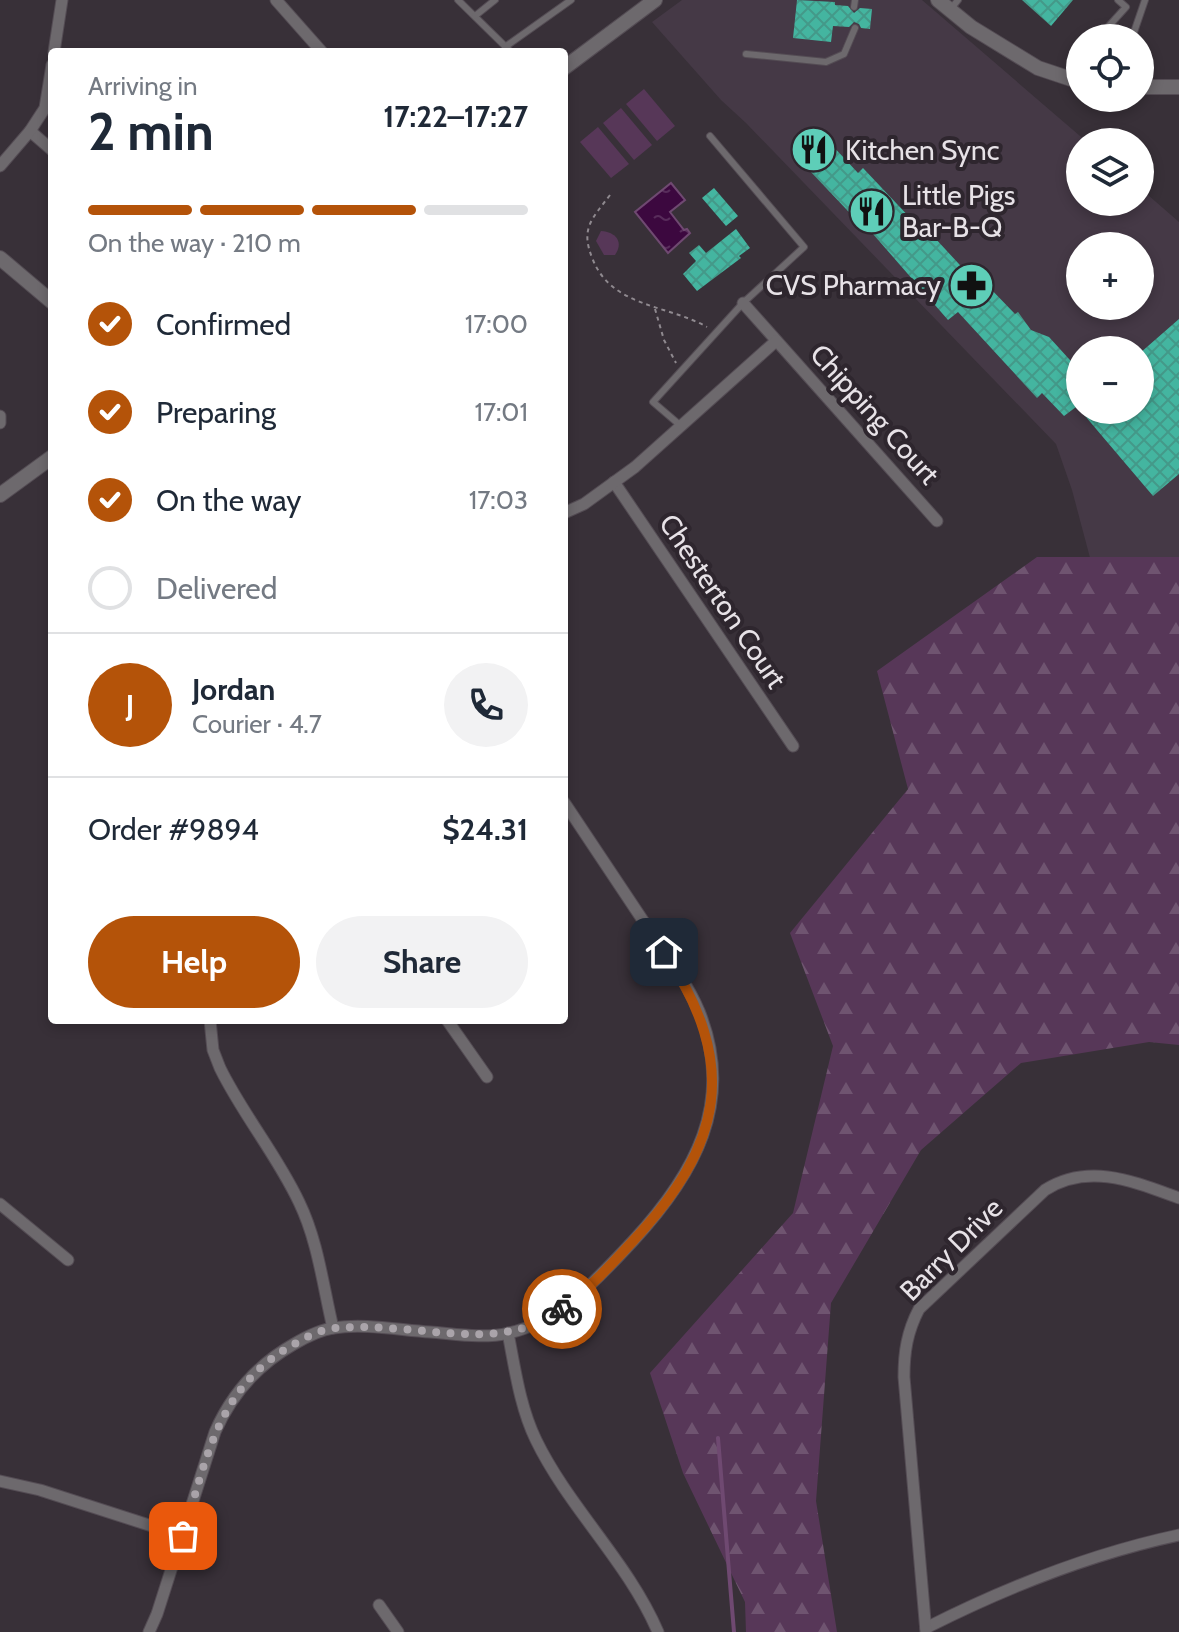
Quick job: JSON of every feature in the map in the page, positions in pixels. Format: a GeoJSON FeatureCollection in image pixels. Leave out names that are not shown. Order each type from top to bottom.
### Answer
{"type":"FeatureCollection","features":[{"type":"Feature","properties":{"kind":"street"},"geometry":{"type":"LineString","coordinates":[[55,48],[62,0]]}},
{"type":"Feature","properties":{"kind":"street"},"geometry":{"type":"LineString","coordinates":[[276,0],[318,48]]}},
{"type":"Feature","properties":{"kind":"street"},"geometry":{"type":"LineString","coordinates":[[568,65],[655,0]]}},
{"type":"Feature","properties":{"kind":"street"},"geometry":{"type":"LineString","coordinates":[[938,0],[954,5],[971,27],[1038,68],[1066,78]]}},
{"type":"Feature","properties":{"kind":"street"},"geometry":{"type":"LineString","coordinates":[[1154,87],[1179,87]]}},
{"type":"Feature","properties":{"kind":"street"},"geometry":{"type":"LineString","coordinates":[[0,166],[45,108],[48,90]]}},
{"type":"Feature","properties":{"kind":"street"},"geometry":{"type":"LineString","coordinates":[[30,131],[48,147]]}},
{"type":"Feature","properties":{"kind":"street"},"geometry":{"type":"LineString","coordinates":[[0,258],[48,299]]}},
{"type":"Feature","properties":{"kind":"street","name":"Chipping Court"},"geometry":{"type":"LineString","coordinates":[[743,303],[937,521]]}},
{"type":"Feature","properties":{"kind":"street"},"geometry":{"type":"LineString","coordinates":[[568,511],[584,504],[614,482],[776,341]]}},
{"type":"Feature","properties":{"kind":"street"},"geometry":{"type":"LineString","coordinates":[[0,416],[0,423]]}},
{"type":"Feature","properties":{"kind":"street"},"geometry":{"type":"LineString","coordinates":[[0,495],[48,460]]}},
{"type":"Feature","properties":{"kind":"street","name":"Chesterton Court"},"geometry":{"type":"LineString","coordinates":[[614,482],[793,746]]}},
{"type":"Feature","properties":{"kind":"street"},"geometry":{"type":"LineString","coordinates":[[149,1632],[215,1432],[237,1393],[272,1357],[311,1335],[333,1328],[482,1336],[508,1333],[533,1325],[571,1302],[656,1217],[675,1192],[698,1150],[707,1124],[711,1093],[709,1042],[690,993],[568,808]]}},
{"type":"Feature","properties":{"kind":"street"},"geometry":{"type":"LineString","coordinates":[[210,1024],[213,1050],[220,1068],[300,1203],[315,1247],[333,1328]]}},
{"type":"Feature","properties":{"kind":"street"},"geometry":{"type":"LineString","coordinates":[[450,1024],[487,1077]]}},
{"type":"Feature","properties":{"kind":"street","name":"Barry Drive"},"geometry":{"type":"LineString","coordinates":[[926,1630],[904,1377],[908,1333],[919,1309],[1045,1190],[1062,1181],[1089,1175],[1118,1178],[1179,1198]]}},
{"type":"Feature","properties":{"kind":"street"},"geometry":{"type":"LineString","coordinates":[[0,1204],[68,1260]]}},
{"type":"Feature","properties":{"kind":"street"},"geometry":{"type":"LineString","coordinates":[[508,1333],[525,1410],[537,1443],[634,1588],[658,1632]]}},
{"type":"Feature","properties":{"kind":"street"},"geometry":{"type":"LineString","coordinates":[[0,1481],[40,1490],[183,1536]]}},
{"type":"Feature","properties":{"kind":"street"},"geometry":{"type":"LineString","coordinates":[[926,1630],[1014,1585],[1051,1571],[1179,1535]]}},
{"type":"Feature","properties":{"kind":"street"},"geometry":{"type":"LineString","coordinates":[[379,1605],[398,1632]]}},
{"type":"Feature","properties":{"kind":"lane"},"geometry":{"type":"LineString","coordinates":[[458,0],[507,48]]}},
{"type":"Feature","properties":{"kind":"lane"},"geometry":{"type":"LineString","coordinates":[[475,16],[495,0]]}},
{"type":"Feature","properties":{"kind":"lane"},"geometry":{"type":"LineString","coordinates":[[509,48],[571,0]]}},
{"type":"Feature","properties":{"kind":"lane"},"geometry":{"type":"LineString","coordinates":[[1111,24],[1126,7],[1118,0]]}},
{"type":"Feature","properties":{"kind":"lane"},"geometry":{"type":"LineString","coordinates":[[1137,24],[1145,0]]}},
{"type":"Feature","properties":{"kind":"lane"},"geometry":{"type":"LineString","coordinates":[[746,54],[826,62],[844,54],[855,28]]}},
{"type":"Feature","properties":{"kind":"lane"},"geometry":{"type":"LineString","coordinates":[[681,426],[653,402],[743,303],[804,247],[710,136]]}},
{"type":"Feature","properties":{"kind":"path"},"geometry":{"type":"LineString","coordinates":[[610,195],[587,229],[586,242],[598,271],[611,286],[655,308],[694,319],[716,332]]}},
{"type":"Feature","properties":{"kind":"path"},"geometry":{"type":"LineString","coordinates":[[655,308],[664,340],[680,371]]}},
{"type":"Feature","properties":{"kind":"shaded area"},"geometry":{"type":"Polygon","coordinates":[[[682,0],[922,0],[1071,128],[1066,128],[1066,216],[1154,216],[1154,200],[1179,222],[1179,607],[1097,584],[1072,490],[1056,444],[721,100],[652,22],[682,0]]]}},
{"type":"Feature","properties":{"kind":"green space"},"geometry":{"type":"Polygon","coordinates":[[[644,89],[675,126],[657,141],[626,104],[644,89]]]}},
{"type":"Feature","properties":{"kind":"green space"},"geometry":{"type":"Polygon","coordinates":[[[621,108],[652,145],[634,160],[603,123],[621,108]]]}},
{"type":"Feature","properties":{"kind":"green space"},"geometry":{"type":"Polygon","coordinates":[[[598,127],[629,164],[611,178],[580,142],[598,127]]]}},
{"type":"Feature","properties":{"kind":"green space"},"geometry":{"type":"Polygon","coordinates":[[[601,231],[617,238],[619,246],[615,255],[604,255],[596,241],[601,231]]]}},
{"type":"Feature","properties":{"kind":"green space"},"geometry":{"type":"Polygon","coordinates":[[[1037,557],[1179,557],[1179,1045],[1149,1042],[1021,1063],[921,1150],[831,1303],[816,1501],[837,1632],[746,1632],[745,1602],[683,1473],[650,1373],[793,1213],[833,1046],[790,933],[908,789],[877,671],[1037,557]]]}},
{"type":"Feature","properties":{"kind":"water"},"geometry":{"type":"Polygon","coordinates":[[[671,183],[685,200],[670,212],[690,233],[668,253],[635,212],[671,183]]]}},
{"type":"Feature","properties":{"kind":"building"},"geometry":{"type":"Polygon","coordinates":[[[797,0],[835,2],[835,5],[848,6],[854,13],[860,8],[872,9],[870,29],[861,28],[854,22],[849,27],[833,26],[831,42],[793,38],[797,0]]]}},
{"type":"Feature","properties":{"kind":"building"},"geometry":{"type":"Polygon","coordinates":[[[1022,0],[1073,0],[1051,26],[1022,0]]]}},
{"type":"Feature","properties":{"kind":"building"},"geometry":{"type":"Polygon","coordinates":[[[817,129],[858,173],[863,168],[971,277],[987,285],[1015,314],[1018,312],[1031,330],[1049,337],[1066,356],[1066,414],[1064,416],[1042,393],[1037,398],[958,312],[948,320],[866,226],[864,228],[792,152],[817,129]]]}},
{"type":"Feature","properties":{"kind":"building"},"geometry":{"type":"Polygon","coordinates":[[[714,188],[738,216],[726,226],[702,198],[714,188]]]}},
{"type":"Feature","properties":{"kind":"building"},"geometry":{"type":"Polygon","coordinates":[[[736,229],[750,248],[697,291],[683,274],[696,261],[689,253],[699,245],[706,253],[736,229]]]}},
{"type":"Feature","properties":{"kind":"building"},"geometry":{"type":"Polygon","coordinates":[[[1179,319],[1179,474],[1153,496],[1092,424],[1154,424],[1154,341],[1179,319]]]}},
{"type":"Feature","properties":{"kind":"waterway"},"geometry":{"type":"LineString","coordinates":[[718,1438],[734,1632]]}},
{"type":"Feature","properties":{"kind":"way so far"},"geometry":{"type":"LineString","coordinates":[[183,1536],[215,1432],[225,1411],[248,1379],[272,1357],[311,1335],[333,1328],[482,1336],[508,1333],[533,1325],[562,1309]]}},
{"type":"Feature","properties":{"kind":"place","name":"Kitchen Sync"},"geometry":{"type":"Point","coordinates":[814,150]}},
{"type":"Feature","properties":{"kind":"place","name":"Little Pigs Bar-B-Q"},"geometry":{"type":"Point","coordinates":[871,211]}},
{"type":"Feature","properties":{"kind":"place","name":"CVS Pharmacy"},"geometry":{"type":"Point","coordinates":[972,285]}},
{"type":"Feature","properties":{"kind":"route"},"geometry":{"type":"LineString","coordinates":[[562,1309],[656,1217],[690,1168],[704,1136],[712,1076],[709,1042],[699,1011],[664,952]]}}]}
